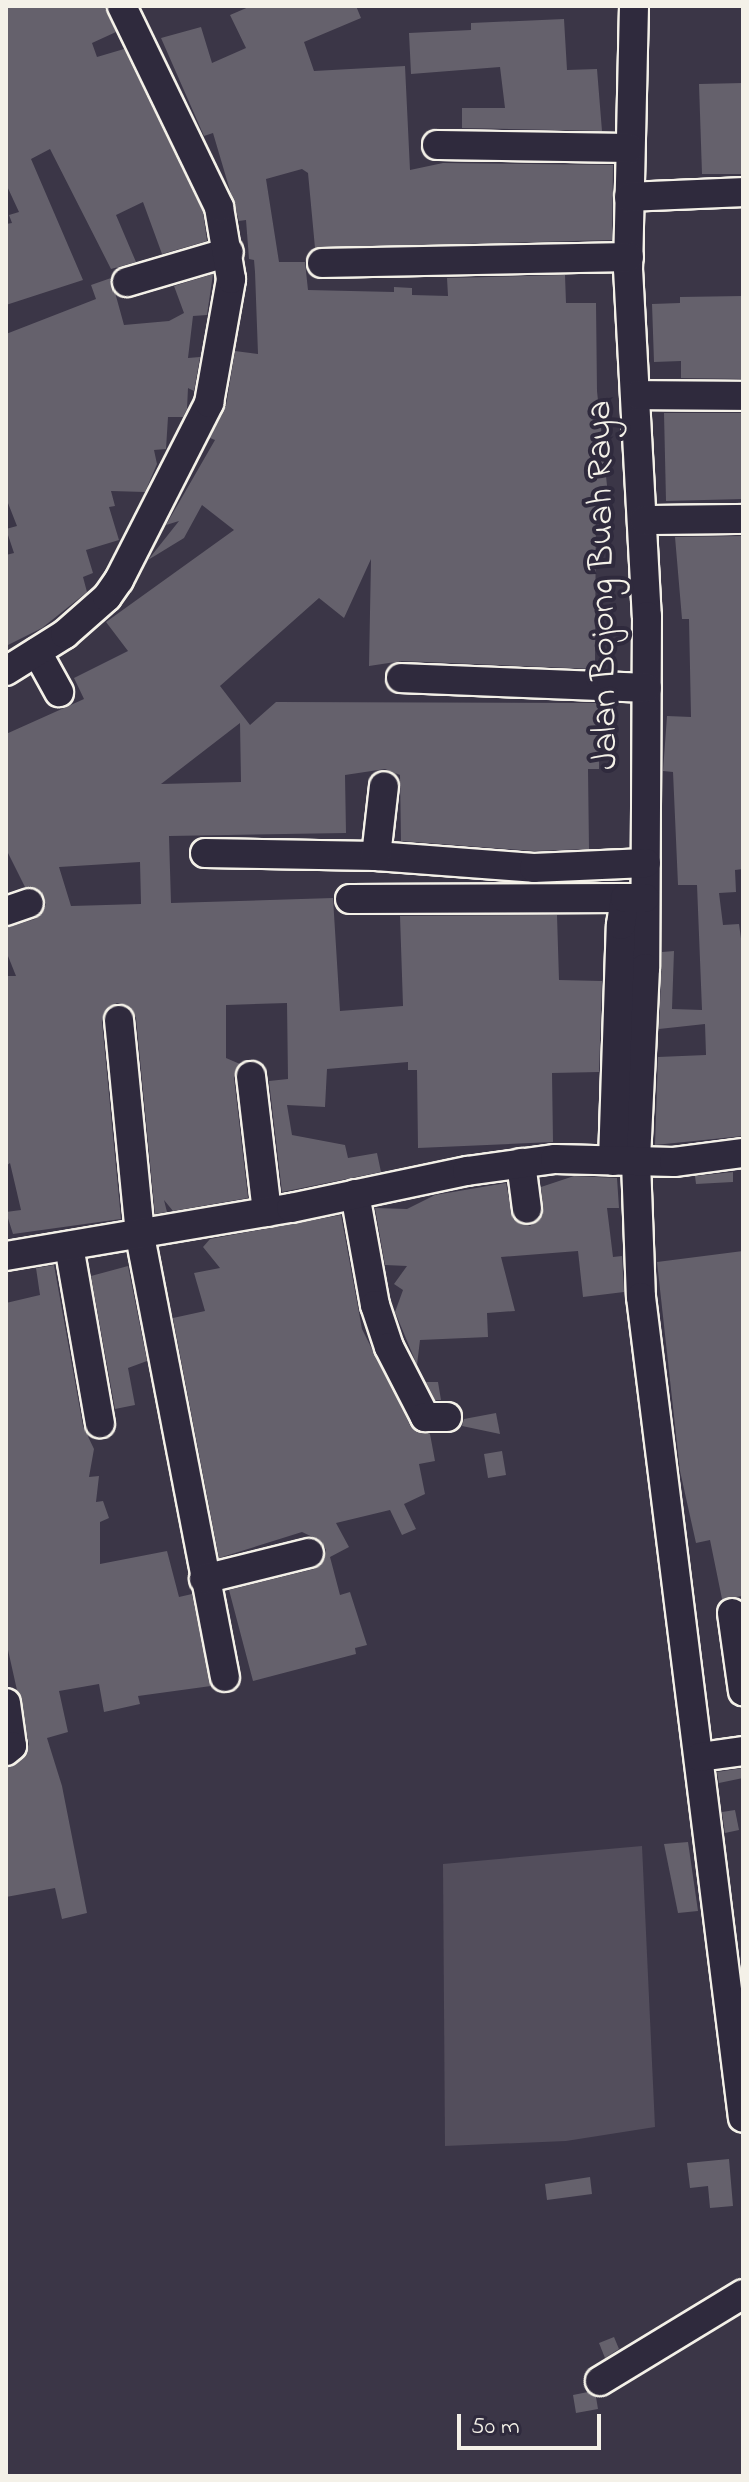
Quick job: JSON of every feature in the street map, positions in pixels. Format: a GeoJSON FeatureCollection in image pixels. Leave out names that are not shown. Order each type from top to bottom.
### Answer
{"type":"FeatureCollection","features":[{"type":"Feature","properties":{"kind":"street"},"geometry":{"type":"LineString","coordinates":[[6,671],[37,652],[107,597],[209,403],[231,279],[229,252],[219,207],[122,6]]}},
{"type":"Feature","properties":{"kind":"street","name":"Jalan Bojong Buah Raya"},"geometry":{"type":"LineString","coordinates":[[634,6],[629,257],[644,520],[646,863],[635,898],[624,1162],[700,1757],[732,1962],[743,2118]]}},
{"type":"Feature","properties":{"kind":"street"},"geometry":{"type":"LineString","coordinates":[[437,145],[630,148]]}},
{"type":"Feature","properties":{"kind":"street"},"geometry":{"type":"LineString","coordinates":[[629,197],[743,192]]}},
{"type":"Feature","properties":{"kind":"street"},"geometry":{"type":"LineString","coordinates":[[127,282],[229,252]]}},
{"type":"Feature","properties":{"kind":"street"},"geometry":{"type":"LineString","coordinates":[[322,263],[629,257]]}},
{"type":"Feature","properties":{"kind":"street"},"geometry":{"type":"LineString","coordinates":[[638,395],[743,396]]}},
{"type":"Feature","properties":{"kind":"street"},"geometry":{"type":"LineString","coordinates":[[644,520],[743,519]]}},
{"type":"Feature","properties":{"kind":"street"},"geometry":{"type":"LineString","coordinates":[[37,652],[59,692]]}},
{"type":"Feature","properties":{"kind":"street"},"geometry":{"type":"LineString","coordinates":[[401,678],[647,688]]}},
{"type":"Feature","properties":{"kind":"street"},"geometry":{"type":"LineString","coordinates":[[376,856],[384,786]]}},
{"type":"Feature","properties":{"kind":"street"},"geometry":{"type":"LineString","coordinates":[[205,853],[376,856],[534,868],[646,863]]}},
{"type":"Feature","properties":{"kind":"street"},"geometry":{"type":"LineString","coordinates":[[350,899],[635,898]]}},
{"type":"Feature","properties":{"kind":"street"},"geometry":{"type":"LineString","coordinates":[[119,1020],[140,1236],[225,1677]]}},
{"type":"Feature","properties":{"kind":"street"},"geometry":{"type":"LineString","coordinates":[[251,1076],[267,1212]]}},
{"type":"Feature","properties":{"kind":"street"},"geometry":{"type":"LineString","coordinates":[[6,1256],[140,1236],[521,1163],[624,1162],[743,1153]]}},
{"type":"Feature","properties":{"kind":"street"},"geometry":{"type":"LineString","coordinates":[[521,1163],[527,1209]]}},
{"type":"Feature","properties":{"kind":"street"},"geometry":{"type":"LineString","coordinates":[[355,1194],[375,1305],[389,1347],[425,1417],[447,1417]]}},
{"type":"Feature","properties":{"kind":"street"},"geometry":{"type":"LineString","coordinates":[[69,1246],[100,1423]]}},
{"type":"Feature","properties":{"kind":"street"},"geometry":{"type":"LineString","coordinates":[[204,1579],[309,1553]]}},
{"type":"Feature","properties":{"kind":"street"},"geometry":{"type":"LineString","coordinates":[[732,1613],[743,1691]]}},
{"type":"Feature","properties":{"kind":"street"},"geometry":{"type":"LineString","coordinates":[[6,1703],[12,1746],[6,1751]]}},
{"type":"Feature","properties":{"kind":"street"},"geometry":{"type":"LineString","coordinates":[[700,1757],[743,1751]]}},
{"type":"Feature","properties":{"kind":"street"},"geometry":{"type":"LineString","coordinates":[[600,2381],[743,2294]]}},
{"type":"Feature","properties":{"kind":"shaded area"},"geometry":{"type":"Polygon","coordinates":[[[642,1846],[655,2127],[566,2141],[445,2146],[443,1864],[642,1846]]]}},
{"type":"Feature","properties":{"kind":"building"},"geometry":{"type":"Polygon","coordinates":[[[6,6],[104,6],[116,32],[92,43],[97,57],[124,49],[203,212],[207,241],[162,254],[143,202],[116,215],[136,262],[111,269],[50,149],[31,159],[83,280],[6,305],[6,224],[12,223],[9,215],[19,212],[6,184],[6,6]]]}},
{"type":"Feature","properties":{"kind":"building"},"geometry":{"type":"Polygon","coordinates":[[[251,6],[356,6],[361,18],[304,42],[314,71],[405,66],[410,170],[443,163],[613,165],[612,240],[315,248],[308,173],[302,169],[266,179],[279,262],[305,262],[308,290],[394,292],[394,287],[412,288],[412,295],[448,296],[447,278],[565,275],[566,303],[596,303],[597,391],[608,495],[596,495],[595,669],[402,661],[369,666],[371,559],[344,618],[319,598],[220,686],[250,725],[276,702],[600,703],[599,769],[588,769],[589,849],[534,851],[401,841],[400,775],[385,769],[345,775],[346,833],[169,836],[171,903],[333,898],[340,1011],[403,1006],[400,916],[557,915],[559,980],[602,981],[599,1072],[552,1073],[553,1142],[418,1148],[417,1070],[408,1070],[408,1062],[327,1069],[325,1107],[287,1105],[292,1135],[345,1145],[348,1158],[377,1153],[381,1172],[282,1192],[269,1081],[288,1079],[287,1003],[226,1005],[226,1058],[240,1064],[234,1078],[248,1198],[173,1211],[164,1200],[167,1212],[155,1214],[136,1018],[127,1005],[117,1003],[104,1012],[102,1022],[121,1219],[13,1234],[6,1212],[21,1210],[10,1163],[6,1166],[6,976],[16,976],[6,951],[6,928],[35,919],[46,905],[41,891],[25,887],[6,849],[6,734],[84,699],[74,678],[128,651],[106,622],[234,530],[202,505],[184,538],[148,560],[179,521],[166,525],[215,440],[210,438],[226,406],[235,351],[258,354],[254,260],[249,259],[246,220],[239,221],[213,133],[204,136],[161,38],[201,27],[212,63],[246,48],[230,15],[251,6]],[[240,723],[161,784],[241,782],[240,723]],[[140,862],[59,867],[71,906],[141,904],[140,862]]]}},
{"type":"Feature","properties":{"kind":"building"},"geometry":{"type":"Polygon","coordinates":[[[564,19],[567,70],[597,69],[602,131],[462,128],[462,108],[505,108],[500,67],[411,74],[409,33],[471,30],[471,23],[564,19]]]}},
{"type":"Feature","properties":{"kind":"building"},"geometry":{"type":"Polygon","coordinates":[[[743,83],[743,174],[702,174],[699,84],[743,83]]]}},
{"type":"Feature","properties":{"kind":"building"},"geometry":{"type":"Polygon","coordinates":[[[213,274],[207,315],[193,316],[188,358],[200,357],[194,391],[188,388],[187,409],[183,417],[168,417],[166,449],[154,450],[157,464],[145,492],[111,491],[115,506],[109,507],[119,540],[86,550],[93,573],[83,577],[87,592],[42,628],[6,646],[6,555],[14,553],[6,529],[17,526],[6,498],[6,334],[96,299],[91,285],[111,278],[124,325],[169,321],[184,313],[174,286],[213,274]]]}},
{"type":"Feature","properties":{"kind":"building"},"geometry":{"type":"Polygon","coordinates":[[[743,296],[743,379],[681,378],[681,361],[654,362],[652,304],[680,303],[680,297],[743,296]]]}},
{"type":"Feature","properties":{"kind":"building"},"geometry":{"type":"Polygon","coordinates":[[[664,413],[743,413],[743,499],[666,501],[664,413]]]}},
{"type":"Feature","properties":{"kind":"building"},"geometry":{"type":"Polygon","coordinates":[[[743,536],[743,869],[735,870],[736,892],[719,893],[723,925],[739,924],[743,953],[743,1136],[655,1145],[658,1057],[706,1055],[705,1024],[659,1029],[662,952],[674,951],[672,1009],[702,1010],[697,885],[678,885],[673,772],[663,771],[667,716],[691,717],[689,619],[682,619],[675,537],[743,536]]]}},
{"type":"Feature","properties":{"kind":"building"},"geometry":{"type":"Polygon","coordinates":[[[733,1172],[733,1182],[696,1184],[695,1176],[733,1172]]]}},
{"type":"Feature","properties":{"kind":"building"},"geometry":{"type":"Polygon","coordinates":[[[574,1176],[617,1178],[619,1208],[607,1208],[613,1257],[622,1256],[624,1292],[583,1297],[578,1251],[501,1257],[515,1311],[487,1313],[488,1337],[420,1340],[417,1365],[395,1312],[403,1290],[394,1284],[407,1266],[385,1265],[375,1208],[407,1209],[435,1195],[506,1183],[513,1219],[530,1226],[543,1215],[541,1187],[574,1176]]]}},
{"type":"Feature","properties":{"kind":"building"},"geometry":{"type":"Polygon","coordinates":[[[341,1215],[362,1329],[410,1425],[430,1434],[435,1461],[419,1464],[425,1494],[404,1504],[416,1529],[402,1535],[390,1510],[336,1523],[349,1547],[330,1557],[340,1595],[350,1592],[367,1645],[355,1648],[356,1654],[253,1681],[229,1590],[314,1569],[321,1565],[326,1550],[321,1541],[302,1532],[219,1558],[173,1318],[205,1311],[194,1273],[220,1268],[203,1247],[210,1239],[341,1215]]]}},
{"type":"Feature","properties":{"kind":"building"},"geometry":{"type":"Polygon","coordinates":[[[743,1251],[743,1596],[722,1599],[710,1540],[696,1543],[680,1471],[657,1262],[743,1251]]]}},
{"type":"Feature","properties":{"kind":"building"},"geometry":{"type":"Polygon","coordinates":[[[54,1265],[83,1426],[94,1449],[89,1477],[99,1476],[96,1502],[103,1501],[109,1518],[100,1522],[100,1564],[167,1551],[179,1597],[192,1594],[211,1686],[138,1696],[140,1704],[104,1712],[99,1684],[59,1691],[68,1732],[47,1738],[62,1786],[87,1913],[62,1919],[55,1888],[6,1897],[6,1768],[23,1759],[29,1744],[6,1641],[6,1303],[40,1295],[36,1268],[54,1265]]]}},
{"type":"Feature","properties":{"kind":"building"},"geometry":{"type":"Polygon","coordinates":[[[128,1266],[147,1361],[128,1368],[135,1405],[115,1409],[91,1276],[128,1266]]]}},
{"type":"Feature","properties":{"kind":"building"},"geometry":{"type":"Polygon","coordinates":[[[426,1382],[438,1382],[441,1400],[435,1400],[426,1382]]]}},
{"type":"Feature","properties":{"kind":"building"},"geometry":{"type":"Polygon","coordinates":[[[496,1413],[500,1434],[462,1426],[464,1419],[496,1413]]]}},
{"type":"Feature","properties":{"kind":"building"},"geometry":{"type":"Polygon","coordinates":[[[502,1451],[506,1475],[488,1478],[484,1454],[502,1451]]]}},
{"type":"Feature","properties":{"kind":"building"},"geometry":{"type":"Polygon","coordinates":[[[743,1768],[743,1778],[719,1783],[717,1772],[743,1768]]]}},
{"type":"Feature","properties":{"kind":"building"},"geometry":{"type":"Polygon","coordinates":[[[735,1810],[739,1830],[725,1833],[722,1812],[735,1810]]]}},
{"type":"Feature","properties":{"kind":"building"},"geometry":{"type":"Polygon","coordinates":[[[688,1842],[698,1911],[678,1913],[664,1844],[688,1842]]]}},
{"type":"Feature","properties":{"kind":"building"},"geometry":{"type":"Polygon","coordinates":[[[729,2159],[733,2206],[710,2208],[708,2186],[690,2188],[687,2163],[729,2159]]]}},
{"type":"Feature","properties":{"kind":"building"},"geometry":{"type":"Polygon","coordinates":[[[590,2177],[592,2194],[547,2200],[545,2184],[590,2177]]]}},
{"type":"Feature","properties":{"kind":"building"},"geometry":{"type":"Polygon","coordinates":[[[614,2337],[619,2349],[605,2358],[599,2343],[614,2337]]]}},
{"type":"Feature","properties":{"kind":"building"},"geometry":{"type":"Polygon","coordinates":[[[588,2392],[596,2397],[598,2409],[576,2413],[573,2395],[588,2392]]]}}]}
